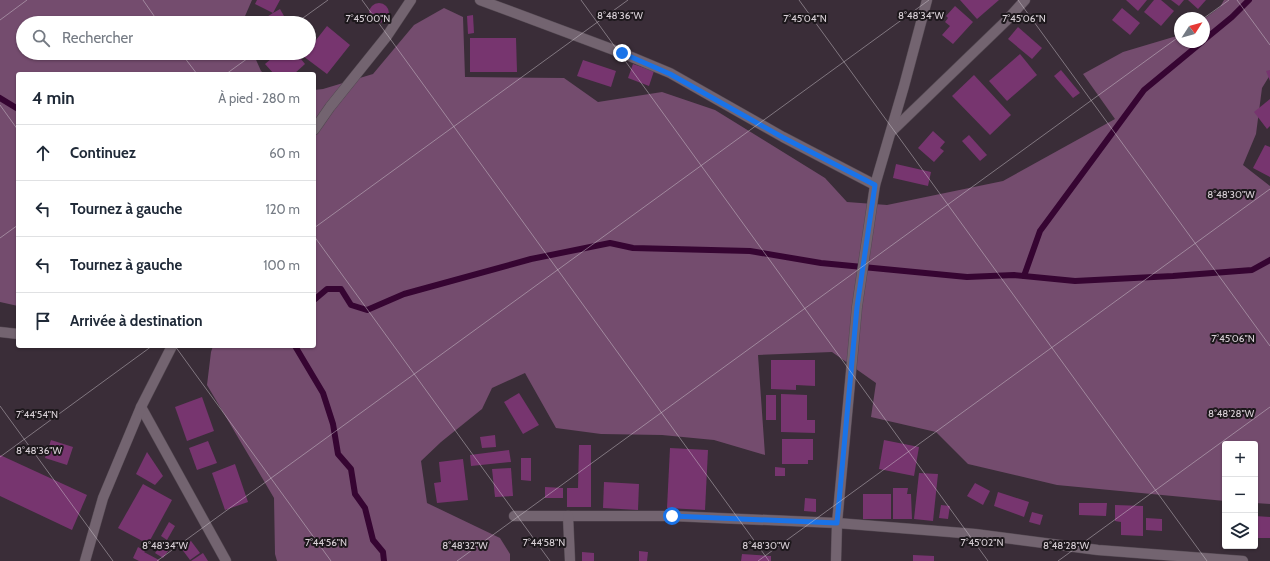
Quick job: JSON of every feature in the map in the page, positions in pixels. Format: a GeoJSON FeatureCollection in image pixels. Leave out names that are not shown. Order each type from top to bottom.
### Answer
{"type":"FeatureCollection","features":[{"type":"Feature","properties":{"kind":"street"},"geometry":{"type":"LineString","coordinates":[[316,127],[330,107],[387,36],[411,0]]}},
{"type":"Feature","properties":{"kind":"street"},"geometry":{"type":"LineString","coordinates":[[480,0],[622,53],[670,74],[782,137],[875,185]]}},
{"type":"Feature","properties":{"kind":"street"},"geometry":{"type":"LineString","coordinates":[[836,561],[837,523],[857,307],[875,185],[904,86],[926,0]]}},
{"type":"Feature","properties":{"kind":"street"},"geometry":{"type":"LineString","coordinates":[[890,134],[1006,21],[1025,0]]}},
{"type":"Feature","properties":{"kind":"street"},"geometry":{"type":"LineString","coordinates":[[0,332],[16,334]]}},
{"type":"Feature","properties":{"kind":"street"},"geometry":{"type":"LineString","coordinates":[[85,561],[102,498],[141,407],[171,348]]}},
{"type":"Feature","properties":{"kind":"street"},"geometry":{"type":"LineString","coordinates":[[141,407],[226,561]]}},
{"type":"Feature","properties":{"kind":"street"},"geometry":{"type":"LineString","coordinates":[[514,516],[672,516],[837,523],[975,534],[1098,550],[1243,561]]}},
{"type":"Feature","properties":{"kind":"street"},"geometry":{"type":"LineString","coordinates":[[568,516],[570,561]]}},
{"type":"Feature","properties":{"kind":"shaded area"},"geometry":{"type":"Polygon","coordinates":[[[0,0],[252,0],[245,16],[16,16],[16,60],[256,60],[262,72],[16,72],[16,306],[0,302],[0,0]]]}},
{"type":"Feature","properties":{"kind":"shaded area"},"geometry":{"type":"Polygon","coordinates":[[[1224,0],[1270,0],[1270,75],[1262,88],[1256,134],[1243,165],[1270,186],[1270,504],[1258,503],[1258,441],[1222,441],[1222,501],[1057,485],[968,464],[936,432],[871,417],[876,383],[832,352],[758,355],[765,455],[714,440],[662,435],[601,434],[556,428],[525,373],[492,388],[482,409],[441,442],[421,461],[427,503],[500,538],[510,554],[510,561],[277,561],[275,554],[274,498],[207,385],[211,352],[212,348],[316,348],[316,90],[373,74],[414,25],[444,8],[463,17],[465,77],[564,78],[598,102],[662,92],[715,110],[825,178],[847,202],[887,205],[1003,181],[1115,119],[1083,74],[1123,52],[1174,37],[1174,48],[1210,48],[1210,14],[1220,7],[1224,0]]]}},
{"type":"Feature","properties":{"kind":"building"},"geometry":{"type":"Polygon","coordinates":[[[257,0],[280,0],[273,13],[255,4],[257,0]]]}},
{"type":"Feature","properties":{"kind":"building"},"geometry":{"type":"Polygon","coordinates":[[[960,0],[999,0],[977,19],[960,0]]]}},
{"type":"Feature","properties":{"kind":"building"},"geometry":{"type":"Polygon","coordinates":[[[1126,0],[1147,0],[1138,11],[1126,0]]]}},
{"type":"Feature","properties":{"kind":"building"},"geometry":{"type":"Polygon","coordinates":[[[1154,0],[1161,0],[1174,11],[1161,26],[1144,12],[1154,0]]]}},
{"type":"Feature","properties":{"kind":"building"},"geometry":{"type":"Polygon","coordinates":[[[1171,0],[1184,0],[1179,6],[1171,0]]]}},
{"type":"Feature","properties":{"kind":"building"},"geometry":{"type":"Polygon","coordinates":[[[1188,0],[1206,0],[1198,9],[1188,0]]]}},
{"type":"Feature","properties":{"kind":"building"},"geometry":{"type":"Polygon","coordinates":[[[379,3],[386,6],[389,13],[386,20],[379,23],[372,20],[369,13],[372,6],[379,3]]]}},
{"type":"Feature","properties":{"kind":"building"},"geometry":{"type":"Polygon","coordinates":[[[955,6],[973,22],[953,44],[942,35],[950,26],[945,22],[948,18],[946,16],[955,6]]]}},
{"type":"Feature","properties":{"kind":"building"},"geometry":{"type":"Polygon","coordinates":[[[1122,8],[1140,23],[1130,35],[1112,20],[1122,8]]]}},
{"type":"Feature","properties":{"kind":"building"},"geometry":{"type":"Polygon","coordinates":[[[280,9],[284,16],[268,16],[280,9]]]}},
{"type":"Feature","properties":{"kind":"building"},"geometry":{"type":"Polygon","coordinates":[[[473,15],[474,33],[468,34],[467,16],[473,15]]]}},
{"type":"Feature","properties":{"kind":"building"},"geometry":{"type":"Polygon","coordinates":[[[327,26],[350,45],[327,74],[308,60],[316,60],[316,40],[327,26]]]}},
{"type":"Feature","properties":{"kind":"building"},"geometry":{"type":"Polygon","coordinates":[[[1018,27],[1042,48],[1032,59],[1008,39],[1018,27]]]}},
{"type":"Feature","properties":{"kind":"building"},"geometry":{"type":"Polygon","coordinates":[[[470,38],[516,38],[517,72],[470,72],[470,38]]]}},
{"type":"Feature","properties":{"kind":"building"},"geometry":{"type":"Polygon","coordinates":[[[1020,54],[1037,75],[1007,101],[989,81],[1020,54]]]}},
{"type":"Feature","properties":{"kind":"building"},"geometry":{"type":"Polygon","coordinates":[[[270,60],[302,60],[305,64],[296,72],[272,72],[265,64],[270,60]]]}},
{"type":"Feature","properties":{"kind":"building"},"geometry":{"type":"Polygon","coordinates":[[[583,60],[616,71],[611,87],[577,76],[583,60]]]}},
{"type":"Feature","properties":{"kind":"building"},"geometry":{"type":"Polygon","coordinates":[[[633,64],[654,71],[649,86],[628,78],[633,64]]]}},
{"type":"Feature","properties":{"kind":"building"},"geometry":{"type":"Polygon","coordinates":[[[1061,70],[1080,93],[1073,98],[1054,76],[1061,70]]]}},
{"type":"Feature","properties":{"kind":"building"},"geometry":{"type":"Polygon","coordinates":[[[1270,70],[1270,81],[1266,71],[1270,70]]]}},
{"type":"Feature","properties":{"kind":"building"},"geometry":{"type":"Polygon","coordinates":[[[974,75],[1011,115],[990,135],[952,96],[974,75]]]}},
{"type":"Feature","properties":{"kind":"building"},"geometry":{"type":"Polygon","coordinates":[[[1270,99],[1270,126],[1267,129],[1254,112],[1270,99]]]}},
{"type":"Feature","properties":{"kind":"building"},"geometry":{"type":"Polygon","coordinates":[[[933,131],[945,142],[940,148],[944,151],[934,162],[918,148],[933,131]]]}},
{"type":"Feature","properties":{"kind":"building"},"geometry":{"type":"Polygon","coordinates":[[[969,135],[987,155],[980,161],[962,141],[969,135]]]}},
{"type":"Feature","properties":{"kind":"building"},"geometry":{"type":"Polygon","coordinates":[[[1265,145],[1270,147],[1270,177],[1253,168],[1265,145]]]}},
{"type":"Feature","properties":{"kind":"building"},"geometry":{"type":"Polygon","coordinates":[[[896,164],[931,172],[928,186],[893,178],[896,164]]]}},
{"type":"Feature","properties":{"kind":"building"},"geometry":{"type":"Polygon","coordinates":[[[771,360],[815,360],[815,386],[796,385],[796,390],[771,389],[771,360]]]}},
{"type":"Feature","properties":{"kind":"building"},"geometry":{"type":"Polygon","coordinates":[[[519,393],[539,425],[523,434],[504,402],[519,393]]]}},
{"type":"Feature","properties":{"kind":"building"},"geometry":{"type":"Polygon","coordinates":[[[781,394],[807,395],[807,420],[815,420],[815,433],[781,432],[781,394]]]}},
{"type":"Feature","properties":{"kind":"building"},"geometry":{"type":"Polygon","coordinates":[[[766,395],[776,395],[776,420],[766,420],[766,395]]]}},
{"type":"Feature","properties":{"kind":"building"},"geometry":{"type":"Polygon","coordinates":[[[202,397],[214,431],[187,441],[175,407],[202,397]]]}},
{"type":"Feature","properties":{"kind":"building"},"geometry":{"type":"Polygon","coordinates":[[[495,435],[496,447],[482,448],[480,437],[495,435]]]}},
{"type":"Feature","properties":{"kind":"building"},"geometry":{"type":"Polygon","coordinates":[[[782,439],[813,439],[813,460],[808,460],[808,464],[782,464],[782,439]]]}},
{"type":"Feature","properties":{"kind":"building"},"geometry":{"type":"Polygon","coordinates":[[[51,440],[73,447],[67,465],[45,458],[51,440]]]}},
{"type":"Feature","properties":{"kind":"building"},"geometry":{"type":"Polygon","coordinates":[[[884,440],[919,447],[914,476],[879,469],[884,440]]]}},
{"type":"Feature","properties":{"kind":"building"},"geometry":{"type":"Polygon","coordinates":[[[208,441],[217,463],[197,470],[189,448],[208,441]]]}},
{"type":"Feature","properties":{"kind":"building"},"geometry":{"type":"Polygon","coordinates":[[[579,445],[591,445],[591,507],[567,507],[567,488],[578,488],[579,445]]]}},
{"type":"Feature","properties":{"kind":"building"},"geometry":{"type":"Polygon","coordinates":[[[670,448],[708,450],[705,510],[667,508],[670,448]]]}},
{"type":"Feature","properties":{"kind":"building"},"geometry":{"type":"Polygon","coordinates":[[[509,450],[511,462],[471,466],[470,455],[509,450]]]}},
{"type":"Feature","properties":{"kind":"building"},"geometry":{"type":"Polygon","coordinates":[[[147,452],[163,476],[155,485],[136,474],[147,452]]]}},
{"type":"Feature","properties":{"kind":"building"},"geometry":{"type":"Polygon","coordinates":[[[0,455],[87,495],[72,530],[0,496],[0,455]]]}},
{"type":"Feature","properties":{"kind":"building"},"geometry":{"type":"Polygon","coordinates":[[[521,458],[531,458],[531,481],[521,480],[521,458]]]}},
{"type":"Feature","properties":{"kind":"building"},"geometry":{"type":"Polygon","coordinates":[[[463,459],[468,500],[437,503],[434,483],[441,482],[439,462],[463,459]]]}},
{"type":"Feature","properties":{"kind":"building"},"geometry":{"type":"Polygon","coordinates":[[[235,464],[248,502],[225,510],[212,473],[235,464]]]}},
{"type":"Feature","properties":{"kind":"building"},"geometry":{"type":"Polygon","coordinates":[[[775,467],[785,468],[785,476],[775,476],[775,467]]]}},
{"type":"Feature","properties":{"kind":"building"},"geometry":{"type":"Polygon","coordinates":[[[511,468],[513,496],[495,497],[492,469],[511,468]]]}},
{"type":"Feature","properties":{"kind":"building"},"geometry":{"type":"Polygon","coordinates":[[[919,473],[938,474],[933,521],[914,519],[919,473]]]}},
{"type":"Feature","properties":{"kind":"building"},"geometry":{"type":"Polygon","coordinates":[[[604,482],[639,484],[638,510],[603,508],[604,482]]]}},
{"type":"Feature","properties":{"kind":"building"},"geometry":{"type":"Polygon","coordinates":[[[975,483],[990,491],[983,505],[967,496],[975,483]]]}},
{"type":"Feature","properties":{"kind":"building"},"geometry":{"type":"Polygon","coordinates":[[[143,484],[172,500],[148,544],[118,528],[143,484]]]}},
{"type":"Feature","properties":{"kind":"building"},"geometry":{"type":"Polygon","coordinates":[[[545,487],[563,488],[563,498],[545,498],[545,487]]]}},
{"type":"Feature","properties":{"kind":"building"},"geometry":{"type":"Polygon","coordinates":[[[893,488],[908,488],[907,494],[911,494],[912,519],[893,519],[893,488]]]}},
{"type":"Feature","properties":{"kind":"building"},"geometry":{"type":"Polygon","coordinates":[[[998,492],[1029,502],[1024,517],[994,506],[998,492]]]}},
{"type":"Feature","properties":{"kind":"building"},"geometry":{"type":"Polygon","coordinates":[[[863,494],[891,494],[891,519],[863,519],[863,494]]]}},
{"type":"Feature","properties":{"kind":"building"},"geometry":{"type":"Polygon","coordinates":[[[805,498],[816,499],[816,512],[804,511],[805,498]]]}},
{"type":"Feature","properties":{"kind":"building"},"geometry":{"type":"Polygon","coordinates":[[[1079,503],[1107,503],[1106,516],[1079,515],[1079,503]]]}},
{"type":"Feature","properties":{"kind":"building"},"geometry":{"type":"Polygon","coordinates":[[[941,505],[950,506],[948,519],[939,518],[941,505]]]}},
{"type":"Feature","properties":{"kind":"building"},"geometry":{"type":"Polygon","coordinates":[[[1115,505],[1143,506],[1143,536],[1121,535],[1121,522],[1115,521],[1115,505]]]}},
{"type":"Feature","properties":{"kind":"building"},"geometry":{"type":"Polygon","coordinates":[[[1032,512],[1043,515],[1040,525],[1029,522],[1032,512]]]}},
{"type":"Feature","properties":{"kind":"building"},"geometry":{"type":"Polygon","coordinates":[[[1258,516],[1270,517],[1270,538],[1258,538],[1258,516]]]}},
{"type":"Feature","properties":{"kind":"building"},"geometry":{"type":"Polygon","coordinates":[[[1146,518],[1162,519],[1162,531],[1146,530],[1146,518]]]}},
{"type":"Feature","properties":{"kind":"building"},"geometry":{"type":"Polygon","coordinates":[[[169,522],[175,526],[167,540],[161,536],[169,522]]]}},
{"type":"Feature","properties":{"kind":"building"},"geometry":{"type":"Polygon","coordinates":[[[164,541],[171,547],[163,558],[155,553],[164,541]]]}},
{"type":"Feature","properties":{"kind":"building"},"geometry":{"type":"Polygon","coordinates":[[[191,541],[200,553],[190,560],[181,548],[191,541]]]}},
{"type":"Feature","properties":{"kind":"building"},"geometry":{"type":"Polygon","coordinates":[[[138,547],[159,561],[139,561],[133,558],[138,547]]]}},
{"type":"Feature","properties":{"kind":"building"},"geometry":{"type":"Polygon","coordinates":[[[639,551],[648,552],[647,561],[639,561],[639,551]]]}},
{"type":"Feature","properties":{"kind":"building"},"geometry":{"type":"Polygon","coordinates":[[[582,552],[594,553],[594,561],[582,561],[582,552]]]}},
{"type":"Feature","properties":{"kind":"building"},"geometry":{"type":"Polygon","coordinates":[[[203,553],[208,561],[191,561],[203,553]]]}},
{"type":"Feature","properties":{"kind":"building"},"geometry":{"type":"Polygon","coordinates":[[[742,554],[771,556],[771,561],[741,561],[742,554]]]}},
{"type":"Feature","properties":{"kind":"building"},"geometry":{"type":"Polygon","coordinates":[[[913,555],[934,556],[934,561],[913,561],[913,555]]]}},
{"type":"Feature","properties":{"kind":"waterway"},"geometry":{"type":"LineString","coordinates":[[1210,35],[1232,17],[1249,0]]}},
{"type":"Feature","properties":{"kind":"waterway"},"geometry":{"type":"LineString","coordinates":[[1024,276],[1040,231],[1144,90],[1195,48]]}},
{"type":"Feature","properties":{"kind":"waterway"},"geometry":{"type":"LineString","coordinates":[[0,98],[16,108]]}},
{"type":"Feature","properties":{"kind":"waterway"},"geometry":{"type":"LineString","coordinates":[[316,298],[327,289],[341,289],[351,305],[367,310],[404,294],[531,259],[610,243],[633,248],[750,251],[821,263],[967,277],[1014,275],[1075,281],[1252,270],[1270,260]]}},
{"type":"Feature","properties":{"kind":"waterway"},"geometry":{"type":"LineString","coordinates":[[296,348],[323,393],[333,424],[338,454],[351,469],[355,494],[365,508],[373,540],[383,552],[384,561]]}},
{"type":"Feature","properties":{"kind":"route"},"geometry":{"type":"LineString","coordinates":[[622,53],[670,74],[782,137],[875,185],[857,307],[837,523],[672,516]]}}]}
